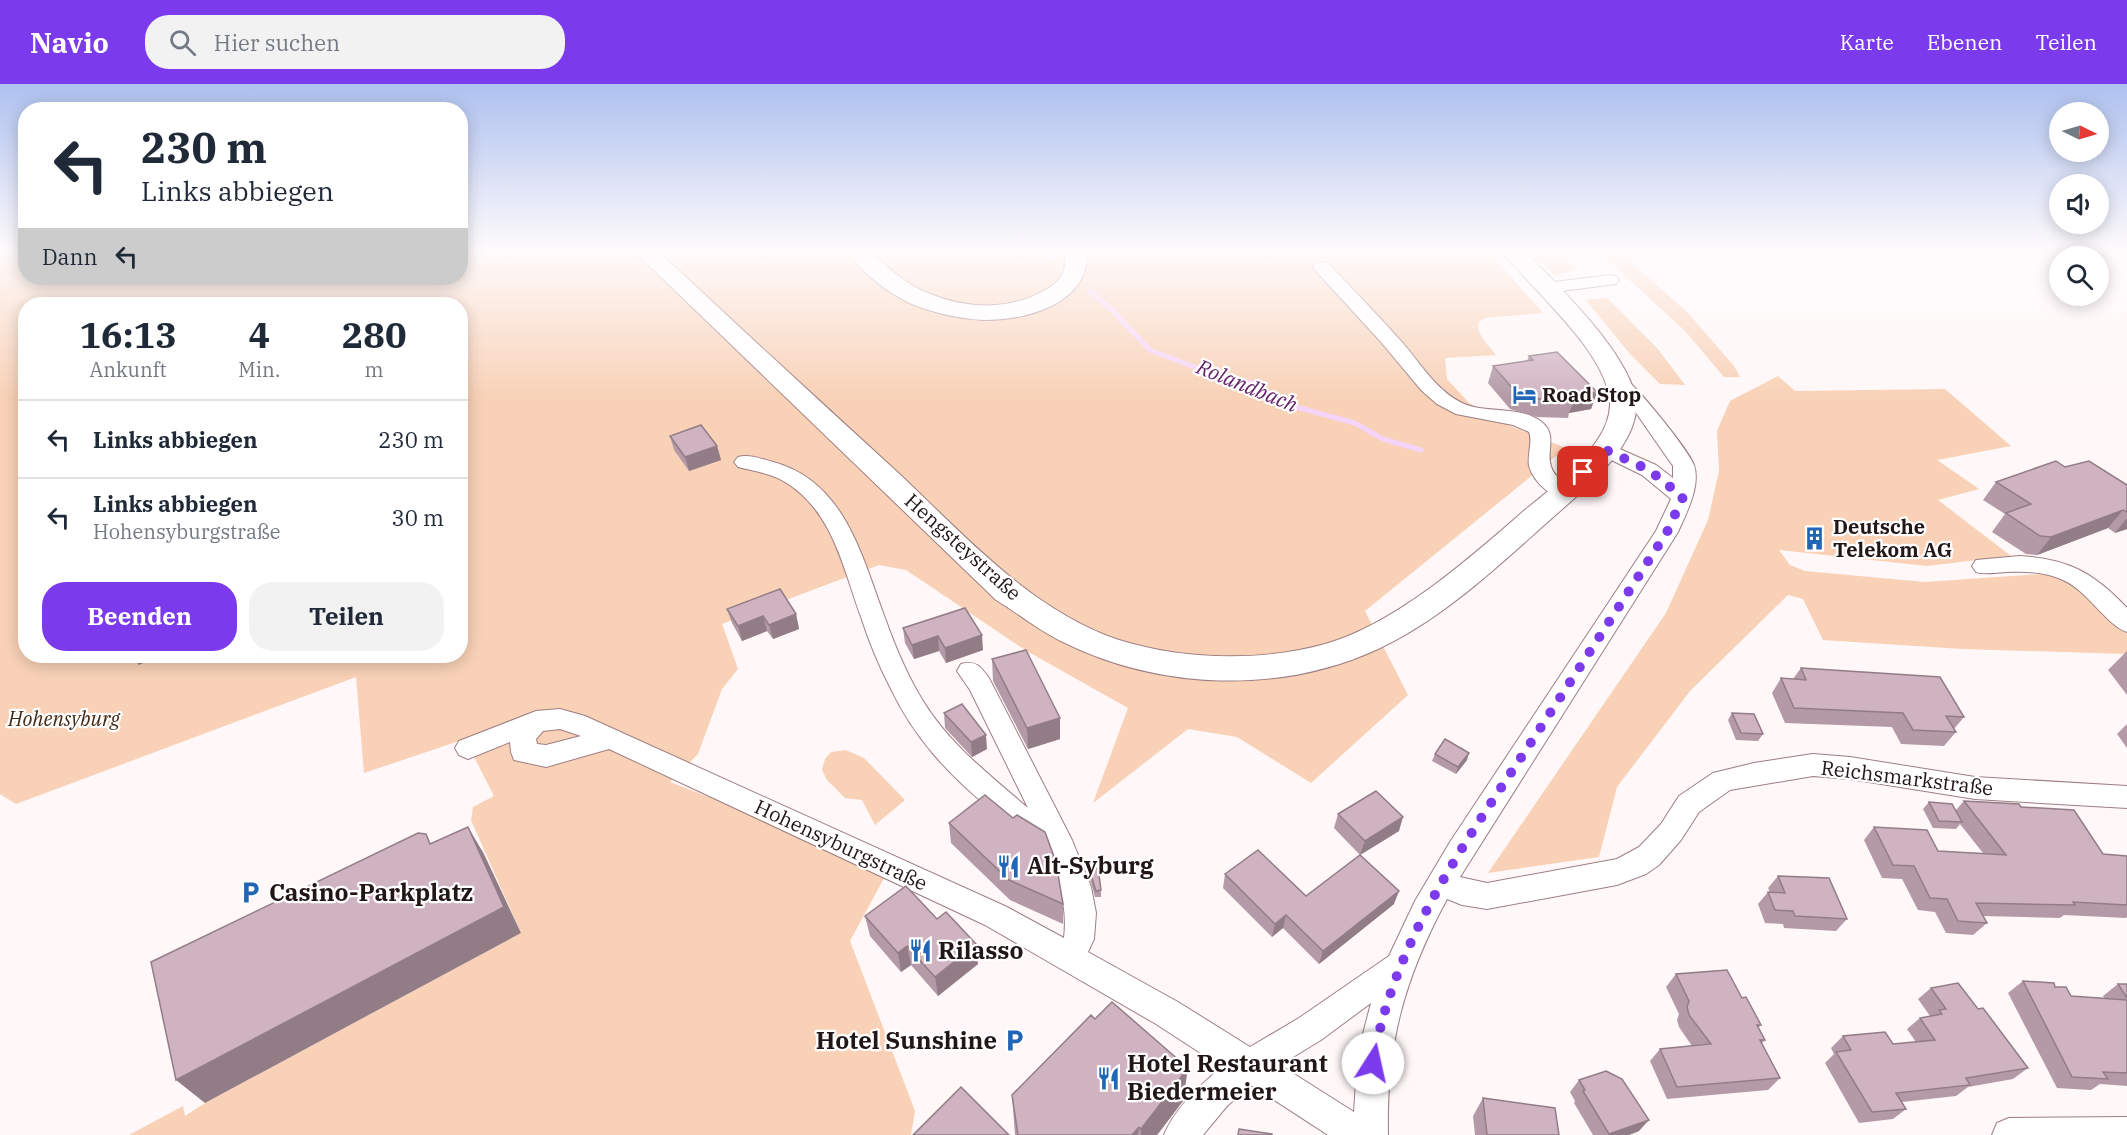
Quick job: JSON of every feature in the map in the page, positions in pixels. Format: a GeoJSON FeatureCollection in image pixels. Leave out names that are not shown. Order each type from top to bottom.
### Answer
{"type":"FeatureCollection","features":[{"type":"Feature","properties":{"kind":"main road","name":"Hengsteystraße"},"geometry":{"type":"LineString","coordinates":[[698,301],[1007,592],[1077,635],[1116,652],[1157,662],[1227,668],[1278,664],[1323,656],[1366,640],[1420,609],[1480,566],[1564,492]]}},
{"type":"Feature","properties":{"kind":"main road"},"geometry":{"type":"LineString","coordinates":[[929,301],[967,311],[989,312],[1031,306],[1043,301]]}},
{"type":"Feature","properties":{"kind":"main road"},"geometry":{"type":"LineString","coordinates":[[1557,301],[1596,345],[1617,379],[1623,403],[1621,422],[1611,444],[1564,492]]}},
{"type":"Feature","properties":{"kind":"street"},"geometry":{"type":"LineString","coordinates":[[1354,301],[1397,348],[1418,378],[1434,393],[1455,407],[1476,414],[1534,426],[1540,432],[1538,457],[1543,476],[1550,484],[1564,492]]}},
{"type":"Feature","properties":{"kind":"street"},"geometry":{"type":"LineString","coordinates":[[1371,1135],[1370,1084],[1377,1041],[1385,1006],[1399,966],[1413,936],[1486,810],[1667,532],[1684,490],[1684,466],[1678,455],[1641,406],[1617,379]]}},
{"type":"Feature","properties":{"kind":"street"},"geometry":{"type":"LineString","coordinates":[[1611,444],[1684,490]]}},
{"type":"Feature","properties":{"kind":"street"},"geometry":{"type":"LineString","coordinates":[[745,462],[792,476],[818,500],[834,519],[847,540],[880,638],[924,724],[942,747],[978,783],[1044,837],[1059,840]]}},
{"type":"Feature","properties":{"kind":"street"},"geometry":{"type":"LineString","coordinates":[[1984,566],[2009,563],[2055,569],[2080,579],[2127,623]]}},
{"type":"Feature","properties":{"kind":"street"},"geometry":{"type":"LineString","coordinates":[[970,671],[980,685],[1059,840],[1077,887],[1082,913],[1079,939],[1070,957]]}},
{"type":"Feature","properties":{"kind":"street","name":"Hohensyburgstraße"},"geometry":{"type":"LineString","coordinates":[[536,721],[560,719],[585,726],[996,916],[1167,1013],[1359,1135]]}},
{"type":"Feature","properties":{"kind":"street"},"geometry":{"type":"LineString","coordinates":[[536,721],[523,737],[524,752],[546,756],[609,738]]}},
{"type":"Feature","properties":{"kind":"street"},"geometry":{"type":"LineString","coordinates":[[468,748],[536,721]]}},
{"type":"Feature","properties":{"kind":"street","name":"Reichsmarkstraße"},"geometry":{"type":"LineString","coordinates":[[1442,883],[1462,892],[1488,896],[1617,872],[1636,865],[1649,856],[1671,831],[1689,804],[1723,781],[1813,765],[1850,768],[1975,788],[2127,797]]}},
{"type":"Feature","properties":{"kind":"street"},"geometry":{"type":"LineString","coordinates":[[1181,1135],[1215,1094],[1248,1066],[1310,1029],[1399,966]]}},
{"type":"Feature","properties":{"kind":"street"},"geometry":{"type":"LineString","coordinates":[[2009,1135],[2127,1134]]}},
{"type":"Feature","properties":{"kind":"green space","name":"Hohensyburg"},"geometry":{"type":"Polygon","coordinates":[[[0,301],[18,301],[18,663],[468,663],[468,301],[1532,301],[1543,313],[1485,318],[1479,322],[1481,335],[1496,355],[1445,358],[1447,379],[1469,403],[1503,423],[1566,448],[1365,611],[1408,695],[1311,783],[1237,737],[1188,729],[1093,803],[1128,708],[1025,650],[906,570],[879,565],[722,624],[738,669],[722,689],[698,754],[670,782],[890,867],[850,941],[915,1111],[911,1135],[129,1135],[183,1106],[185,1116],[205,1103],[521,933],[471,820],[473,807],[494,796],[465,739],[364,773],[356,677],[16,804],[0,794],[0,301]]]}},
{"type":"Feature","properties":{"kind":"green space"},"geometry":{"type":"Polygon","coordinates":[[[1587,301],[1610,301],[1657,348],[1685,385],[1660,384],[1631,355],[1587,301]]]}},
{"type":"Feature","properties":{"kind":"green space"},"geometry":{"type":"Polygon","coordinates":[[[1652,301],[1675,301],[1734,366],[1740,377],[1724,377],[1686,332],[1652,301]]]}},
{"type":"Feature","properties":{"kind":"green space"},"geometry":{"type":"Polygon","coordinates":[[[1778,376],[1795,391],[1945,389],[2011,446],[1937,460],[1979,489],[1938,500],[2011,556],[1927,566],[1779,550],[1790,565],[1805,571],[1925,582],[2042,574],[2067,580],[2127,630],[2127,654],[1962,649],[1823,640],[1803,599],[1788,595],[1690,691],[1617,787],[1599,857],[1488,873],[1666,613],[1708,520],[1719,471],[1717,431],[1730,401],[1778,376]]]}},
{"type":"Feature","properties":{"kind":"green space"},"geometry":{"type":"Polygon","coordinates":[[[846,750],[864,758],[905,800],[875,825],[862,800],[845,798],[827,780],[822,770],[825,759],[831,752],[846,750]]]}},
{"type":"Feature","properties":{"kind":"building"},"geometry":{"type":"Polygon","coordinates":[[[1557,352],[1597,392],[1570,397],[1574,401],[1543,400],[1516,392],[1493,366],[1533,360],[1529,356],[1557,352]]]}},
{"type":"Feature","properties":{"kind":"building"},"geometry":{"type":"Polygon","coordinates":[[[701,425],[717,446],[685,457],[670,436],[701,425]]]}},
{"type":"Feature","properties":{"kind":"building"},"geometry":{"type":"Polygon","coordinates":[[[2056,461],[2065,467],[2089,461],[2127,485],[2127,512],[2123,510],[2051,537],[2040,536],[2006,513],[2031,504],[1996,482],[2056,461]]]}},
{"type":"Feature","properties":{"kind":"building"},"geometry":{"type":"Polygon","coordinates":[[[780,589],[796,614],[769,625],[763,616],[738,626],[727,609],[780,589]]]}},
{"type":"Feature","properties":{"kind":"building"},"geometry":{"type":"Polygon","coordinates":[[[965,608],[982,635],[945,648],[938,636],[912,645],[903,628],[965,608]]]}},
{"type":"Feature","properties":{"kind":"building"},"geometry":{"type":"Polygon","coordinates":[[[1026,650],[1060,718],[1027,728],[992,659],[1026,650]]]}},
{"type":"Feature","properties":{"kind":"building"},"geometry":{"type":"Polygon","coordinates":[[[1801,668],[1940,677],[1964,717],[1946,716],[1956,732],[1913,730],[1903,713],[1794,708],[1781,678],[1806,680],[1801,668]]]}},
{"type":"Feature","properties":{"kind":"building"},"geometry":{"type":"Polygon","coordinates":[[[962,704],[986,735],[971,742],[944,713],[962,704]]]}},
{"type":"Feature","properties":{"kind":"building"},"geometry":{"type":"Polygon","coordinates":[[[1732,713],[1754,714],[1763,734],[1741,733],[1732,713]]]}},
{"type":"Feature","properties":{"kind":"building"},"geometry":{"type":"Polygon","coordinates":[[[1445,739],[1469,753],[1458,767],[1435,754],[1445,739]]]}},
{"type":"Feature","properties":{"kind":"building"},"geometry":{"type":"Polygon","coordinates":[[[1376,791],[1403,817],[1365,841],[1338,814],[1376,791]]]}},
{"type":"Feature","properties":{"kind":"building"},"geometry":{"type":"Polygon","coordinates":[[[985,795],[1013,818],[1017,815],[1045,832],[1056,862],[1063,904],[1009,880],[949,823],[985,795]]]}},
{"type":"Feature","properties":{"kind":"building"},"geometry":{"type":"Polygon","coordinates":[[[1964,801],[2074,810],[2103,854],[2127,856],[2127,905],[2073,902],[2075,905],[1976,903],[1987,923],[1958,921],[1947,899],[1930,898],[1914,866],[1893,865],[1874,827],[1927,830],[1938,851],[2006,855],[1964,801]]]}},
{"type":"Feature","properties":{"kind":"building"},"geometry":{"type":"Polygon","coordinates":[[[1929,802],[1952,804],[1962,822],[1939,821],[1929,802]]]}},
{"type":"Feature","properties":{"kind":"building"},"geometry":{"type":"Polygon","coordinates":[[[468,827],[504,907],[176,1080],[151,962],[418,833],[426,834],[430,844],[468,827]]]}},
{"type":"Feature","properties":{"kind":"building"},"geometry":{"type":"Polygon","coordinates":[[[1258,850],[1306,896],[1360,855],[1399,891],[1323,951],[1286,915],[1275,924],[1225,874],[1258,850]]]}},
{"type":"Feature","properties":{"kind":"building"},"geometry":{"type":"Polygon","coordinates":[[[1098,868],[1101,890],[1096,891],[1089,869],[1098,868]]]}},
{"type":"Feature","properties":{"kind":"building"},"geometry":{"type":"Polygon","coordinates":[[[1778,876],[1829,878],[1847,919],[1795,916],[1793,911],[1775,910],[1768,892],[1785,893],[1778,876]]]}},
{"type":"Feature","properties":{"kind":"building"},"geometry":{"type":"Polygon","coordinates":[[[906,886],[937,919],[946,912],[976,944],[935,977],[907,946],[898,953],[865,916],[906,886]]]}},
{"type":"Feature","properties":{"kind":"building"},"geometry":{"type":"Polygon","coordinates":[[[1727,970],[1742,998],[1746,997],[1761,1025],[1757,1025],[1765,1040],[1760,1040],[1780,1078],[1677,1087],[1660,1049],[1711,1044],[1689,1015],[1687,1007],[1689,1001],[1676,974],[1727,970]]]}},
{"type":"Feature","properties":{"kind":"building"},"geometry":{"type":"Polygon","coordinates":[[[2023,981],[2054,983],[2055,987],[2066,987],[2071,996],[2127,1000],[2127,1073],[2103,1072],[2108,1079],[2072,1077],[2023,981]]]}},
{"type":"Feature","properties":{"kind":"building"},"geometry":{"type":"Polygon","coordinates":[[[1958,983],[1978,1009],[1983,1008],[2028,1068],[1966,1078],[1970,1085],[1896,1093],[1906,1109],[1872,1112],[1836,1052],[1851,1050],[1843,1036],[1885,1032],[1893,1044],[1935,1040],[1920,1018],[1942,1014],[1939,1010],[1946,1009],[1931,988],[1958,983]]]}},
{"type":"Feature","properties":{"kind":"building"},"geometry":{"type":"Polygon","coordinates":[[[2118,984],[2127,984],[2127,998],[2118,984]]]}},
{"type":"Feature","properties":{"kind":"building"},"geometry":{"type":"Polygon","coordinates":[[[1112,1002],[1188,1068],[1141,1129],[1139,1127],[1132,1135],[1018,1135],[1012,1095],[1091,1015],[1095,1019],[1112,1002]]]}},
{"type":"Feature","properties":{"kind":"building"},"geometry":{"type":"Polygon","coordinates":[[[1606,1071],[1622,1079],[1649,1120],[1609,1134],[1583,1091],[1585,1090],[1579,1080],[1606,1071]]]}},
{"type":"Feature","properties":{"kind":"building"},"geometry":{"type":"Polygon","coordinates":[[[961,1087],[1009,1135],[913,1135],[961,1087]]]}},
{"type":"Feature","properties":{"kind":"building"},"geometry":{"type":"Polygon","coordinates":[[[1483,1098],[1555,1108],[1559,1135],[1487,1135],[1483,1098]]]}},
{"type":"Feature","properties":{"kind":"building"},"geometry":{"type":"Polygon","coordinates":[[[1239,1129],[1272,1134],[1272,1135],[1238,1135],[1239,1129]]]}},
{"type":"Feature","properties":{"kind":"waterway","name":"Rolandbach"},"geometry":{"type":"LineString","coordinates":[[1101,301],[1150,350],[1210,373],[1239,380],[1289,405],[1355,423],[1383,439],[1421,450]]}},
{"type":"Feature","properties":{"kind":"waterway"},"geometry":{"type":"LineString","coordinates":[[1248,382],[1262,384]]}},
{"type":"Feature","properties":{"kind":"place","name":"Road Stop"},"geometry":{"type":"Point","coordinates":[1524,395]}},
{"type":"Feature","properties":{"kind":"place","name":"Deutsche Telekom AG"},"geometry":{"type":"Point","coordinates":[1815,539]}},
{"type":"Feature","properties":{"kind":"place","name":"Alt-Syburg"},"geometry":{"type":"Point","coordinates":[1009,866]}},
{"type":"Feature","properties":{"kind":"place","name":"Casino-Parkplatz"},"geometry":{"type":"Point","coordinates":[251,893]}},
{"type":"Feature","properties":{"kind":"place","name":"Rilasso"},"geometry":{"type":"Point","coordinates":[920,951]}},
{"type":"Feature","properties":{"kind":"place","name":"Hotel Sunshine"},"geometry":{"type":"Point","coordinates":[1015,1041]}},
{"type":"Feature","properties":{"kind":"place","name":"Hotel Restaurant Biedermeier"},"geometry":{"type":"Point","coordinates":[1109,1078]}},
{"type":"Feature","properties":{"kind":"route"},"geometry":{"type":"LineString","coordinates":[[1373,1063],[1385,1006],[1399,966],[1442,883],[1486,810],[1667,532],[1683,497],[1649,470],[1606,450],[1583,472]]}}]}
